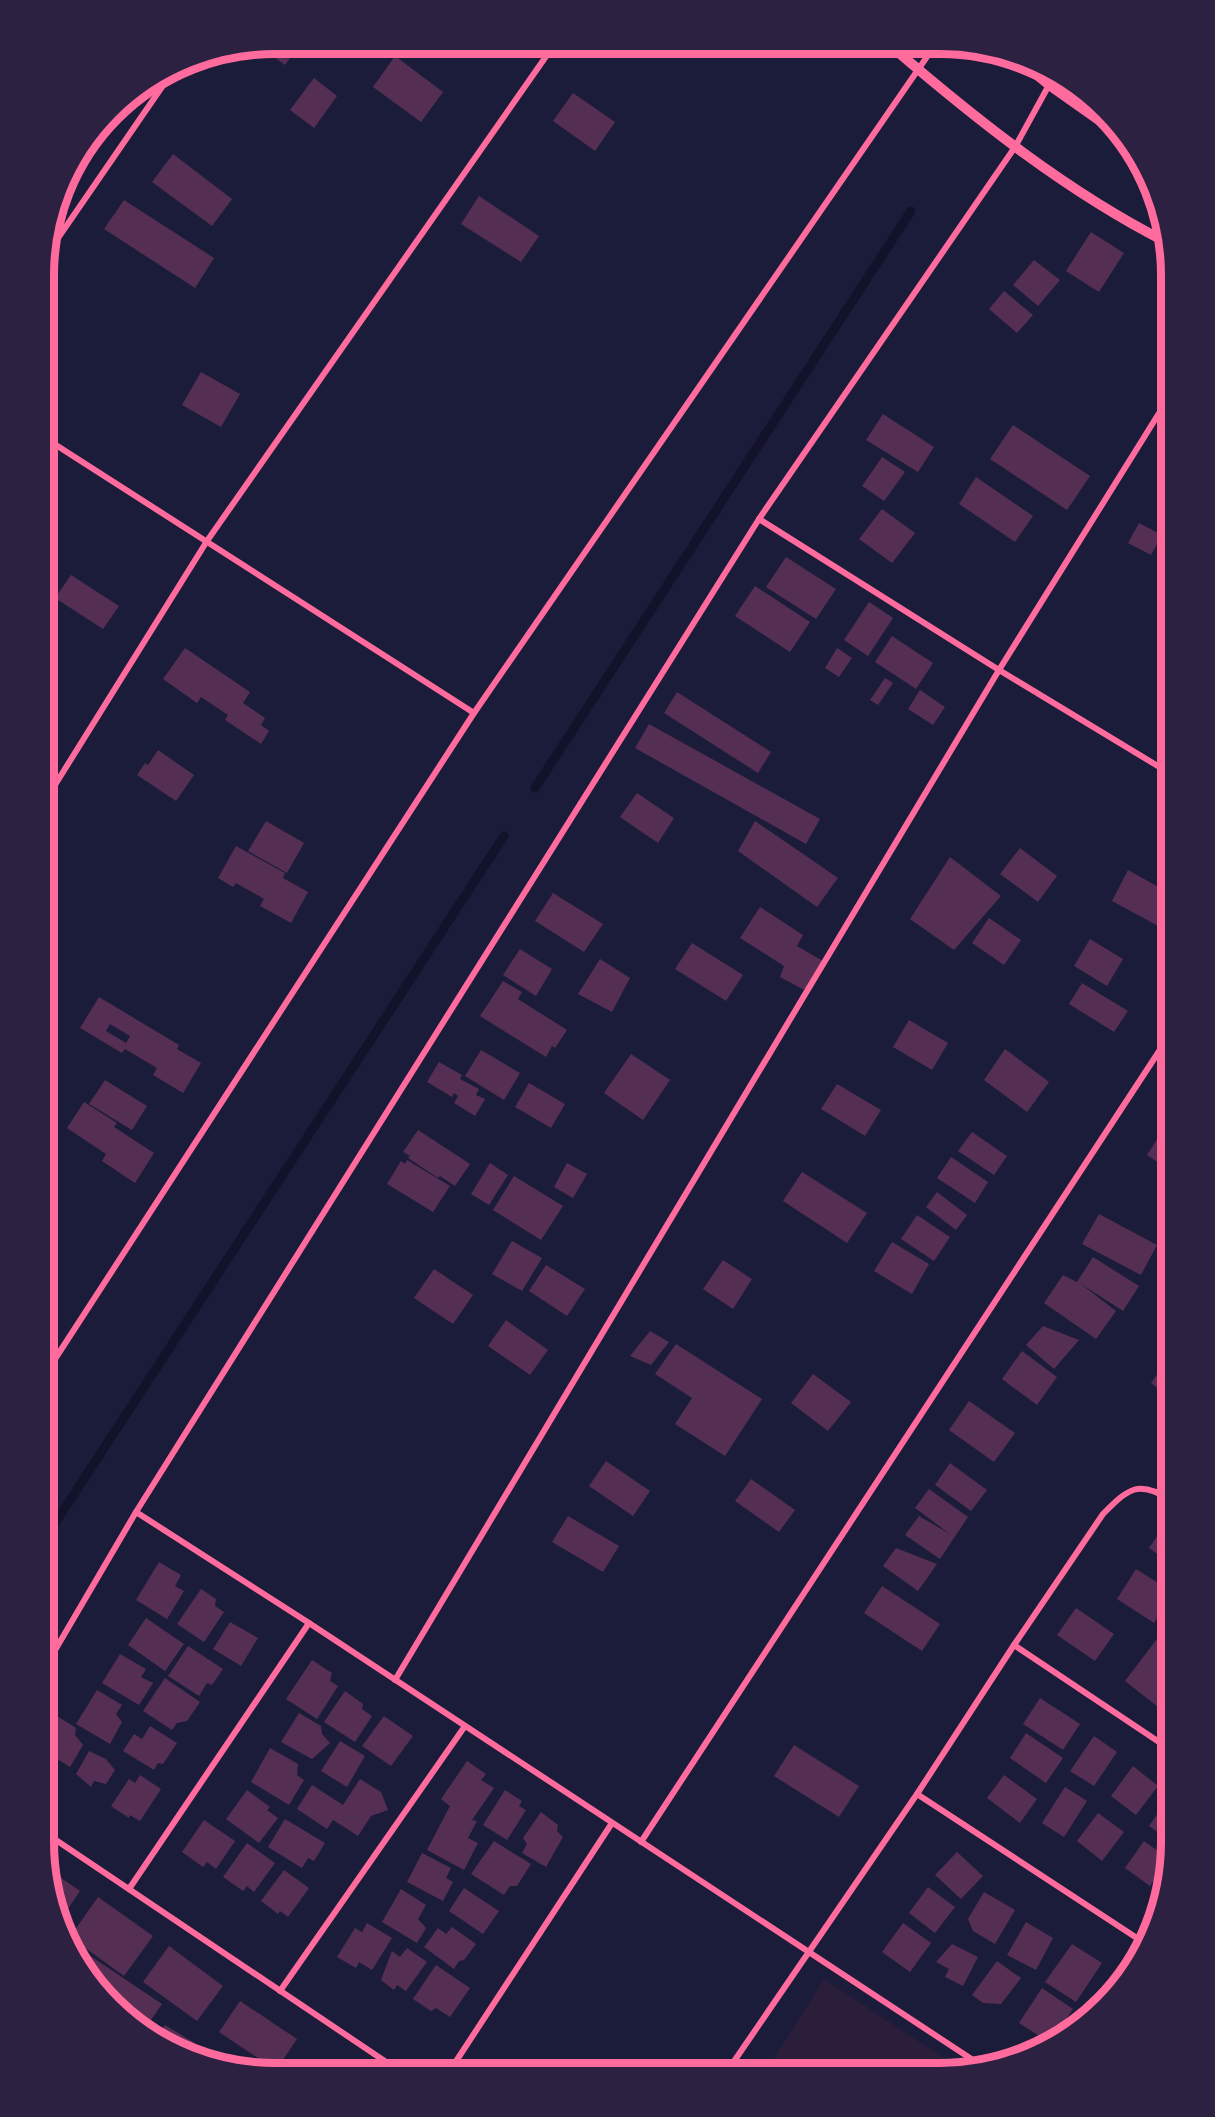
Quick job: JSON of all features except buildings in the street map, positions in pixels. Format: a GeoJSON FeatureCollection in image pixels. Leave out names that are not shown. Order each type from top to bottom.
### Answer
{"type":"FeatureCollection","features":[{"type":"Feature","properties":{"kind":"street"},"geometry":{"type":"LineString","coordinates":[[54,787],[207,541],[548,54]]}},
{"type":"Feature","properties":{"kind":"street"},"geometry":{"type":"LineString","coordinates":[[900,54],[1015,147],[1134,225],[1158,238]]}},
{"type":"Feature","properties":{"kind":"street"},"geometry":{"type":"LineString","coordinates":[[54,1361],[474,712],[929,54]]}},
{"type":"Feature","properties":{"kind":"street"},"geometry":{"type":"LineString","coordinates":[[54,1651],[136,1512],[759,519],[1015,147],[1049,83]]}},
{"type":"Feature","properties":{"kind":"street"},"geometry":{"type":"LineString","coordinates":[[57,240],[163,85]]}},
{"type":"Feature","properties":{"kind":"street"},"geometry":{"type":"LineString","coordinates":[[395,1680],[999,670],[1161,412]]}},
{"type":"Feature","properties":{"kind":"street"},"geometry":{"type":"LineString","coordinates":[[54,444],[474,712]]}},
{"type":"Feature","properties":{"kind":"street"},"geometry":{"type":"LineString","coordinates":[[759,519],[999,670],[1161,768]]}},
{"type":"Feature","properties":{"kind":"street"},"geometry":{"type":"LineString","coordinates":[[641,1842],[1161,1048]]}},
{"type":"Feature","properties":{"kind":"street"},"geometry":{"type":"LineString","coordinates":[[733,2063],[917,1794],[1103,1514],[1121,1496],[1136,1488],[1155,1490],[1161,1494]]}},
{"type":"Feature","properties":{"kind":"street"},"geometry":{"type":"LineString","coordinates":[[136,1512],[309,1623],[972,2060]]}},
{"type":"Feature","properties":{"kind":"street"},"geometry":{"type":"LineString","coordinates":[[129,1889],[309,1623]]}},
{"type":"Feature","properties":{"kind":"street"},"geometry":{"type":"LineString","coordinates":[[1014,1645],[1161,1743]]}},
{"type":"Feature","properties":{"kind":"street"},"geometry":{"type":"LineString","coordinates":[[280,1991],[465,1726]]}},
{"type":"Feature","properties":{"kind":"street"},"geometry":{"type":"LineString","coordinates":[[917,1794],[1138,1939]]}},
{"type":"Feature","properties":{"kind":"street"},"geometry":{"type":"LineString","coordinates":[[455,2063],[612,1823]]}},
{"type":"Feature","properties":{"kind":"street"},"geometry":{"type":"LineString","coordinates":[[54,1839],[388,2063]]}},
{"type":"Feature","properties":{"kind":"shaded area"},"geometry":{"type":"Polygon","coordinates":[[[824,1979],[951,2063],[940,2063],[771,2063],[824,1979]]]}},
{"type":"Feature","properties":{"kind":"waterway"},"geometry":{"type":"LineString","coordinates":[[535,788],[911,211]]}},
{"type":"Feature","properties":{"kind":"waterway"},"geometry":{"type":"LineString","coordinates":[[54,1525],[504,836]]}}]}
